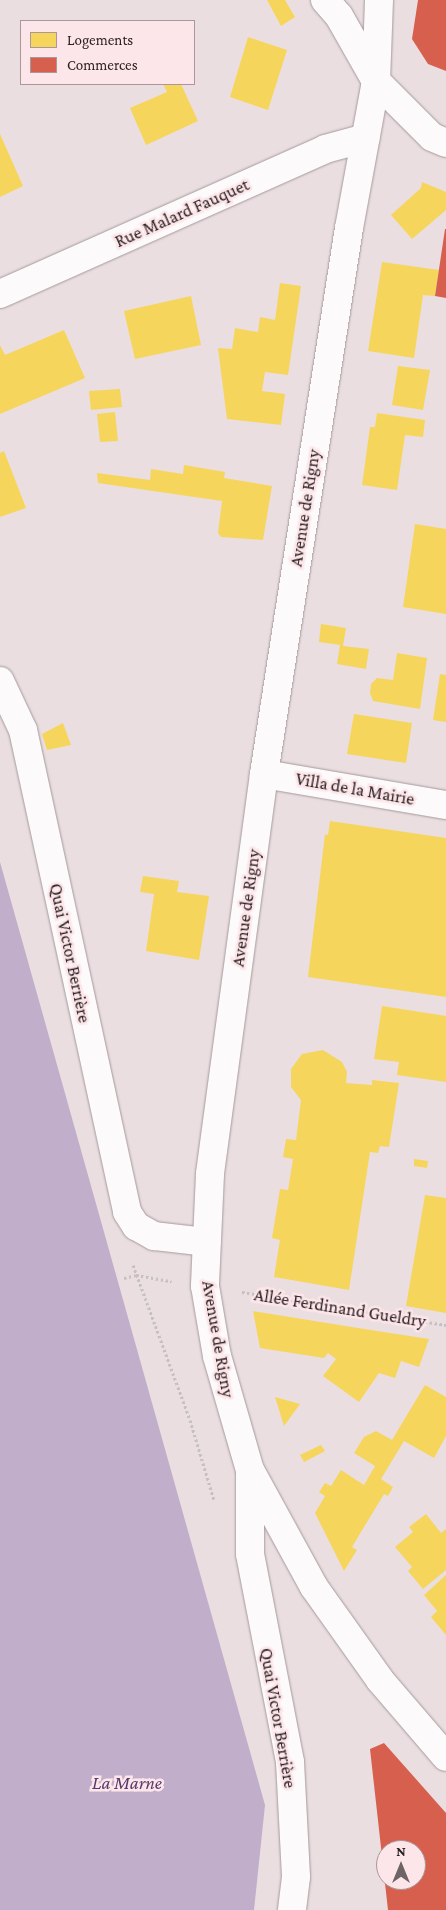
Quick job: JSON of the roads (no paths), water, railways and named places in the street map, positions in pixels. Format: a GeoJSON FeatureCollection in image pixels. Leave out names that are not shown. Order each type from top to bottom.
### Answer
{"type":"FeatureCollection","features":[{"type":"Feature","properties":{"kind":"street"},"geometry":{"type":"LineString","coordinates":[[325,0],[339,16],[376,81],[432,137],[446,143]]}},
{"type":"Feature","properties":{"kind":"street","name":"Avenue de Rigny"},"geometry":{"type":"LineString","coordinates":[[378,0],[376,81],[348,228],[264,774],[210,1174],[205,1286],[217,1356],[250,1470],[314,1587],[380,1680],[446,1756]]}},
{"type":"Feature","properties":{"kind":"street","name":"Rue Malard Fauquet"},"geometry":{"type":"LineString","coordinates":[[0,294],[325,149],[366,138]]}},
{"type":"Feature","properties":{"kind":"street","name":"Quai Victor Berrière"},"geometry":{"type":"LineString","coordinates":[[0,681],[23,730],[127,1212],[136,1226],[154,1236],[207,1242]]}},
{"type":"Feature","properties":{"kind":"street","name":"Villa de la Mairie"},"geometry":{"type":"LineString","coordinates":[[264,774],[446,805]]}},
{"type":"Feature","properties":{"kind":"street","name":"Quai Victor Berrière"},"geometry":{"type":"LineString","coordinates":[[250,1470],[250,1554],[261,1626],[290,1762],[296,1877],[292,1910]]}},
{"type":"Feature","properties":{"kind":"water","name":"La Marne"},"geometry":{"type":"Polygon","coordinates":[[[0,862],[265,1805],[254,1910],[0,1910],[0,862]]]}}]}
